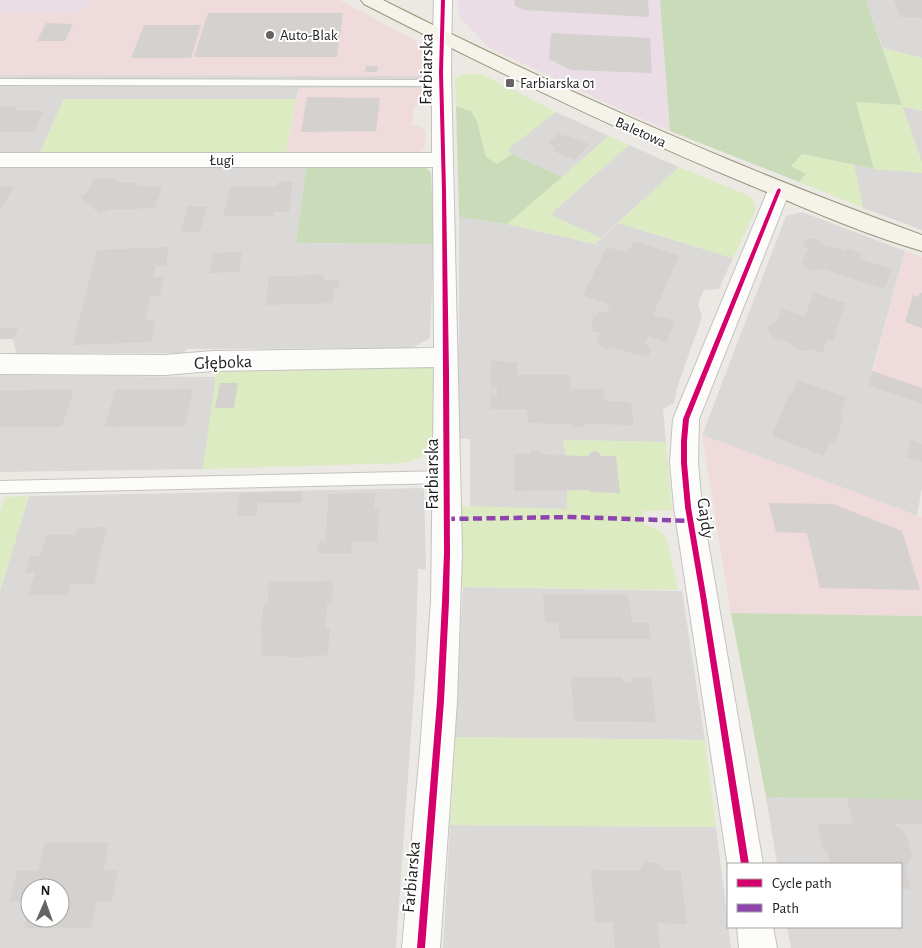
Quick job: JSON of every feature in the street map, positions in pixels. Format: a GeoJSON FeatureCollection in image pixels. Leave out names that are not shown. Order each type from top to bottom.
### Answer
{"type":"FeatureCollection","features":[{"type":"Feature","properties":{"kind":"street","name":"Baletowa"},"geometry":{"type":"LineString","coordinates":[[370,0],[441,38],[601,115],[779,190],[922,243]]}},
{"type":"Feature","properties":{"kind":"street","name":"Farbiarska"},"geometry":{"type":"LineString","coordinates":[[421,948],[442,686],[447,477],[443,160],[440,117],[442,0]]}},
{"type":"Feature","properties":{"kind":"street","name":"Ługi"},"geometry":{"type":"LineString","coordinates":[[0,160],[443,160]]}},
{"type":"Feature","properties":{"kind":"street","name":"Gajdy"},"geometry":{"type":"LineString","coordinates":[[745,863],[691,521],[683,450],[686,419],[779,190]]}},
{"type":"Feature","properties":{"kind":"street","name":"Głęboka"},"geometry":{"type":"LineString","coordinates":[[0,364],[164,365],[213,361],[446,357]]}},
{"type":"Feature","properties":{"kind":"street"},"geometry":{"type":"LineString","coordinates":[[755,928],[758,948]]}},
{"type":"Feature","properties":{"kind":"lane"},"geometry":{"type":"LineString","coordinates":[[0,82],[441,83]]}},
{"type":"Feature","properties":{"kind":"lane"},"geometry":{"type":"LineString","coordinates":[[0,487],[447,477]]}},
{"type":"Feature","properties":{"kind":"shaded area"},"geometry":{"type":"Polygon","coordinates":[[[0,0],[94,0],[78,12],[0,13],[0,0]]]}},
{"type":"Feature","properties":{"kind":"shaded area"},"geometry":{"type":"Polygon","coordinates":[[[94,0],[340,0],[414,40],[424,53],[423,76],[0,75],[0,13],[78,12],[94,0]]]}},
{"type":"Feature","properties":{"kind":"shaded area"},"geometry":{"type":"Polygon","coordinates":[[[458,0],[660,0],[670,131],[488,47],[460,19],[458,0]]]}},
{"type":"Feature","properties":{"kind":"shaded area"},"geometry":{"type":"Polygon","coordinates":[[[866,0],[922,0],[922,58],[883,48],[866,0]]]}},
{"type":"Feature","properties":{"kind":"shaded area"},"geometry":{"type":"Polygon","coordinates":[[[0,75],[423,76],[425,88],[299,88],[296,99],[64,99],[68,87],[0,87],[0,75]]]}},
{"type":"Feature","properties":{"kind":"shaded area"},"geometry":{"type":"Polygon","coordinates":[[[0,87],[69,87],[40,153],[0,153],[0,87]]]}},
{"type":"Feature","properties":{"kind":"shaded area"},"geometry":{"type":"Polygon","coordinates":[[[299,88],[425,88],[424,101],[414,107],[412,125],[419,126],[426,131],[425,148],[416,154],[286,153],[299,88]]]}},
{"type":"Feature","properties":{"kind":"shaded area"},"geometry":{"type":"Polygon","coordinates":[[[902,105],[922,111],[922,163],[902,105]]]}},
{"type":"Feature","properties":{"kind":"shaded area"},"geometry":{"type":"Polygon","coordinates":[[[556,112],[609,136],[562,177],[512,154],[507,149],[556,112]]]}},
{"type":"Feature","properties":{"kind":"shaded area"},"geometry":{"type":"Polygon","coordinates":[[[629,145],[679,167],[601,238],[553,216],[553,212],[629,145]]]}},
{"type":"Feature","properties":{"kind":"shaded area"},"geometry":{"type":"Polygon","coordinates":[[[854,165],[874,169],[922,173],[922,230],[863,208],[854,165]]]}},
{"type":"Feature","properties":{"kind":"shaded area"},"geometry":{"type":"Polygon","coordinates":[[[0,168],[306,168],[296,243],[434,244],[430,338],[412,348],[187,349],[183,353],[16,353],[13,339],[17,328],[0,328],[0,168]]]}},
{"type":"Feature","properties":{"kind":"shaded area"},"geometry":{"type":"Polygon","coordinates":[[[802,212],[905,251],[872,371],[922,404],[922,487],[917,516],[702,435],[786,216],[802,212]]]}},
{"type":"Feature","properties":{"kind":"shaded area"},"geometry":{"type":"Polygon","coordinates":[[[459,217],[507,224],[595,244],[618,223],[733,258],[719,289],[704,290],[698,304],[702,317],[677,388],[674,403],[663,409],[666,442],[563,440],[566,455],[568,509],[470,508],[470,439],[455,439],[456,348],[459,345],[459,217]]]}},
{"type":"Feature","properties":{"kind":"shaded area"},"geometry":{"type":"Polygon","coordinates":[[[905,251],[922,257],[922,404],[869,386],[905,251]]]}},
{"type":"Feature","properties":{"kind":"shaded area"},"geometry":{"type":"Polygon","coordinates":[[[0,375],[216,377],[203,469],[0,472],[0,375]]]}},
{"type":"Feature","properties":{"kind":"shaded area"},"geometry":{"type":"Polygon","coordinates":[[[702,435],[922,517],[922,616],[731,613],[702,435]]]}},
{"type":"Feature","properties":{"kind":"shaded area"},"geometry":{"type":"Polygon","coordinates":[[[424,488],[426,569],[418,569],[415,678],[396,948],[0,948],[0,591],[29,496],[424,488]]]}},
{"type":"Feature","properties":{"kind":"shaded area"},"geometry":{"type":"Polygon","coordinates":[[[463,587],[682,591],[705,740],[455,737],[463,587]]]}},
{"type":"Feature","properties":{"kind":"shaded area"},"geometry":{"type":"Polygon","coordinates":[[[766,797],[922,800],[922,948],[791,948],[787,928],[902,928],[902,863],[777,863],[766,797]]]}},
{"type":"Feature","properties":{"kind":"shaded area"},"geometry":{"type":"Polygon","coordinates":[[[450,825],[716,827],[727,928],[731,948],[443,948],[450,825]]]}},
{"type":"Feature","properties":{"kind":"green space"},"geometry":{"type":"Polygon","coordinates":[[[660,0],[866,0],[902,105],[856,102],[874,169],[802,154],[791,166],[806,174],[799,182],[670,131],[660,0]]]}},
{"type":"Feature","properties":{"kind":"green space"},"geometry":{"type":"Polygon","coordinates":[[[883,48],[922,58],[922,111],[902,106],[922,163],[922,173],[874,169],[856,102],[902,105],[883,48]]]}},
{"type":"Feature","properties":{"kind":"green space"},"geometry":{"type":"Polygon","coordinates":[[[463,74],[482,74],[556,112],[508,149],[512,154],[497,164],[486,157],[477,121],[471,111],[456,106],[455,78],[463,74]]]}},
{"type":"Feature","properties":{"kind":"green space"},"geometry":{"type":"Polygon","coordinates":[[[64,99],[296,99],[286,153],[40,153],[64,99]]]}},
{"type":"Feature","properties":{"kind":"green space"},"geometry":{"type":"Polygon","coordinates":[[[456,106],[471,111],[477,121],[486,157],[497,164],[512,154],[562,177],[507,224],[459,217],[456,106]]]}},
{"type":"Feature","properties":{"kind":"green space"},"geometry":{"type":"Polygon","coordinates":[[[609,136],[629,145],[553,212],[553,216],[601,238],[595,244],[507,224],[609,136]]]}},
{"type":"Feature","properties":{"kind":"green space"},"geometry":{"type":"Polygon","coordinates":[[[802,154],[854,165],[863,208],[799,182],[806,174],[791,166],[802,154]]]}},
{"type":"Feature","properties":{"kind":"green space"},"geometry":{"type":"Polygon","coordinates":[[[679,167],[752,197],[756,209],[733,258],[618,223],[679,167]]]}},
{"type":"Feature","properties":{"kind":"green space"},"geometry":{"type":"Polygon","coordinates":[[[306,168],[427,168],[431,173],[434,244],[296,243],[306,168]]]}},
{"type":"Feature","properties":{"kind":"green space"},"geometry":{"type":"Polygon","coordinates":[[[217,367],[437,367],[437,441],[421,457],[406,463],[203,469],[217,367]]]}},
{"type":"Feature","properties":{"kind":"green space"},"geometry":{"type":"Polygon","coordinates":[[[563,440],[666,442],[672,510],[643,511],[645,525],[660,530],[667,539],[678,590],[456,587],[462,506],[567,509],[566,455],[563,440]]]}},
{"type":"Feature","properties":{"kind":"green space"},"geometry":{"type":"Polygon","coordinates":[[[29,496],[0,591],[0,512],[5,497],[29,496]]]}},
{"type":"Feature","properties":{"kind":"green space"},"geometry":{"type":"Polygon","coordinates":[[[731,613],[922,616],[922,800],[766,797],[731,613]]]}},
{"type":"Feature","properties":{"kind":"green space"},"geometry":{"type":"Polygon","coordinates":[[[455,737],[705,740],[716,827],[450,825],[455,737]]]}},
{"type":"Feature","properties":{"kind":"building"},"geometry":{"type":"Polygon","coordinates":[[[515,0],[648,0],[649,17],[524,10],[514,5],[515,0]]]}},
{"type":"Feature","properties":{"kind":"building"},"geometry":{"type":"Polygon","coordinates":[[[894,0],[922,0],[922,18],[900,17],[894,0]]]}},
{"type":"Feature","properties":{"kind":"building"},"geometry":{"type":"Polygon","coordinates":[[[208,13],[343,13],[337,57],[194,57],[208,13]]]}},
{"type":"Feature","properties":{"kind":"building"},"geometry":{"type":"Polygon","coordinates":[[[46,23],[73,24],[65,41],[37,41],[46,23]]]}},
{"type":"Feature","properties":{"kind":"building"},"geometry":{"type":"Polygon","coordinates":[[[144,25],[201,25],[191,58],[131,58],[144,25]]]}},
{"type":"Feature","properties":{"kind":"building"},"geometry":{"type":"Polygon","coordinates":[[[551,33],[650,38],[652,73],[571,70],[549,59],[551,33]]]}},
{"type":"Feature","properties":{"kind":"building"},"geometry":{"type":"Polygon","coordinates":[[[366,66],[378,66],[377,72],[365,72],[366,66]]]}},
{"type":"Feature","properties":{"kind":"building"},"geometry":{"type":"Polygon","coordinates":[[[307,97],[380,98],[376,131],[301,132],[307,97]]]}},
{"type":"Feature","properties":{"kind":"building"},"geometry":{"type":"Polygon","coordinates":[[[0,106],[16,107],[15,111],[43,111],[34,132],[0,132],[0,106]]]}},
{"type":"Feature","properties":{"kind":"building"},"geometry":{"type":"Polygon","coordinates":[[[557,134],[589,144],[575,160],[553,151],[556,148],[548,144],[557,134]]]}},
{"type":"Feature","properties":{"kind":"building"},"geometry":{"type":"Polygon","coordinates":[[[93,179],[118,179],[117,182],[138,183],[137,186],[162,186],[155,208],[109,210],[100,214],[80,197],[88,192],[93,179]]]}},
{"type":"Feature","properties":{"kind":"building"},"geometry":{"type":"Polygon","coordinates":[[[278,182],[293,182],[289,212],[274,212],[273,216],[223,216],[230,187],[277,187],[278,182]]]}},
{"type":"Feature","properties":{"kind":"building"},"geometry":{"type":"Polygon","coordinates":[[[0,186],[14,187],[0,209],[0,186]]]}},
{"type":"Feature","properties":{"kind":"building"},"geometry":{"type":"Polygon","coordinates":[[[188,206],[207,207],[200,232],[181,232],[188,206]]]}},
{"type":"Feature","properties":{"kind":"building"},"geometry":{"type":"Polygon","coordinates":[[[812,238],[819,240],[824,245],[845,251],[846,248],[862,253],[860,259],[892,269],[885,289],[821,268],[815,271],[808,269],[802,263],[808,249],[803,244],[805,240],[812,238]]]}},
{"type":"Feature","properties":{"kind":"building"},"geometry":{"type":"Polygon","coordinates":[[[634,241],[679,256],[653,315],[675,321],[667,342],[648,336],[645,344],[651,349],[649,356],[644,357],[613,348],[608,350],[596,343],[600,333],[591,331],[593,327],[591,324],[594,316],[600,312],[606,313],[610,305],[583,295],[607,247],[627,253],[634,241]]]}},
{"type":"Feature","properties":{"kind":"building"},"geometry":{"type":"Polygon","coordinates":[[[169,247],[166,266],[156,266],[153,277],[163,277],[160,296],[150,296],[145,320],[155,320],[151,342],[73,345],[97,250],[169,247]]]}},
{"type":"Feature","properties":{"kind":"building"},"geometry":{"type":"Polygon","coordinates":[[[242,252],[239,272],[209,273],[213,253],[242,252]]]}},
{"type":"Feature","properties":{"kind":"building"},"geometry":{"type":"Polygon","coordinates":[[[325,275],[324,280],[339,280],[339,288],[334,288],[333,303],[266,305],[269,276],[325,275]]]}},
{"type":"Feature","properties":{"kind":"building"},"geometry":{"type":"Polygon","coordinates":[[[814,293],[845,303],[833,342],[827,340],[822,353],[809,349],[803,351],[795,349],[791,343],[772,337],[768,329],[770,324],[777,322],[782,309],[805,316],[814,293]]]}},
{"type":"Feature","properties":{"kind":"building"},"geometry":{"type":"Polygon","coordinates":[[[922,293],[922,328],[905,322],[913,295],[918,297],[922,293]]]}},
{"type":"Feature","properties":{"kind":"building"},"geometry":{"type":"Polygon","coordinates":[[[0,328],[18,328],[13,339],[0,339],[0,328]]]}},
{"type":"Feature","properties":{"kind":"building"},"geometry":{"type":"Polygon","coordinates":[[[491,360],[517,363],[517,375],[570,375],[571,389],[603,389],[604,401],[631,402],[634,425],[584,424],[584,427],[571,427],[571,424],[528,423],[527,409],[490,409],[491,395],[497,396],[497,388],[491,388],[491,360]]]}},
{"type":"Feature","properties":{"kind":"building"},"geometry":{"type":"Polygon","coordinates":[[[872,371],[922,388],[922,404],[869,386],[872,371]]]}},
{"type":"Feature","properties":{"kind":"building"},"geometry":{"type":"Polygon","coordinates":[[[798,380],[846,397],[840,415],[844,417],[835,443],[830,441],[824,456],[772,436],[789,394],[792,395],[798,380]]]}},
{"type":"Feature","properties":{"kind":"building"},"geometry":{"type":"Polygon","coordinates":[[[220,383],[238,383],[234,408],[215,408],[220,383]]]}},
{"type":"Feature","properties":{"kind":"building"},"geometry":{"type":"Polygon","coordinates":[[[193,389],[185,426],[105,427],[115,390],[193,389]]]}},
{"type":"Feature","properties":{"kind":"building"},"geometry":{"type":"Polygon","coordinates":[[[74,390],[62,427],[0,427],[0,391],[74,390]]]}},
{"type":"Feature","properties":{"kind":"building"},"geometry":{"type":"Polygon","coordinates":[[[911,440],[922,444],[922,461],[907,457],[911,440]]]}},
{"type":"Feature","properties":{"kind":"building"},"geometry":{"type":"Polygon","coordinates":[[[532,450],[539,451],[543,455],[588,456],[591,452],[597,451],[601,456],[616,456],[620,493],[591,492],[590,490],[514,491],[514,454],[529,454],[532,450]]]}},
{"type":"Feature","properties":{"kind":"building"},"geometry":{"type":"Polygon","coordinates":[[[302,491],[302,503],[258,503],[256,516],[237,516],[240,493],[302,491]]]}},
{"type":"Feature","properties":{"kind":"building"},"geometry":{"type":"Polygon","coordinates":[[[375,493],[374,509],[379,509],[377,542],[352,542],[351,553],[317,553],[319,541],[325,541],[329,494],[375,493]]]}},
{"type":"Feature","properties":{"kind":"building"},"geometry":{"type":"Polygon","coordinates":[[[769,503],[833,504],[902,531],[920,590],[820,588],[807,533],[776,532],[769,503]]]}},
{"type":"Feature","properties":{"kind":"building"},"geometry":{"type":"Polygon","coordinates":[[[107,527],[94,584],[71,584],[68,595],[29,595],[35,572],[25,573],[30,556],[40,556],[46,535],[75,535],[77,528],[107,527]]]}},
{"type":"Feature","properties":{"kind":"building"},"geometry":{"type":"Polygon","coordinates":[[[333,581],[332,605],[327,604],[325,629],[330,629],[328,655],[290,658],[287,656],[261,656],[263,634],[260,634],[264,603],[267,603],[269,582],[333,581]]]}},
{"type":"Feature","properties":{"kind":"building"},"geometry":{"type":"Polygon","coordinates":[[[543,594],[628,595],[632,623],[649,623],[651,639],[560,639],[558,623],[545,622],[543,594]]]}},
{"type":"Feature","properties":{"kind":"building"},"geometry":{"type":"Polygon","coordinates":[[[571,677],[622,677],[623,683],[631,683],[631,677],[651,678],[656,722],[574,721],[571,677]]]}},
{"type":"Feature","properties":{"kind":"building"},"geometry":{"type":"Polygon","coordinates":[[[847,798],[922,800],[922,824],[894,824],[906,834],[912,856],[905,867],[910,889],[902,889],[902,863],[830,863],[827,850],[823,850],[817,824],[853,824],[847,798]]]}},
{"type":"Feature","properties":{"kind":"building"},"geometry":{"type":"Polygon","coordinates":[[[45,843],[109,843],[104,870],[118,870],[112,901],[97,901],[91,928],[70,928],[70,878],[20,878],[20,901],[10,901],[17,871],[38,871],[45,843]]]}},
{"type":"Feature","properties":{"kind":"building"},"geometry":{"type":"Polygon","coordinates":[[[645,862],[657,863],[666,871],[681,871],[687,924],[657,923],[660,948],[615,948],[613,922],[595,922],[591,870],[638,871],[645,862]]]}},
{"type":"Feature","properties":{"kind":"marked path"},"geometry":{"type":"LineString","coordinates":[[446,519],[571,517],[691,521]]}},
{"type":"Feature","properties":{"kind":"cycle path"},"geometry":{"type":"LineString","coordinates":[[421,948],[441,701],[446,602],[447,462],[441,72],[443,0]]}},
{"type":"Feature","properties":{"kind":"cycle path"},"geometry":{"type":"LineString","coordinates":[[745,863],[688,507],[685,485],[684,441],[686,419],[779,190]]}},
{"type":"Feature","properties":{"kind":"place","name":"Auto-Blak"},"geometry":{"type":"Point","coordinates":[270,35]}},
{"type":"Feature","properties":{"kind":"place","name":"Farbiarska 01"},"geometry":{"type":"Point","coordinates":[510,83]}}]}
